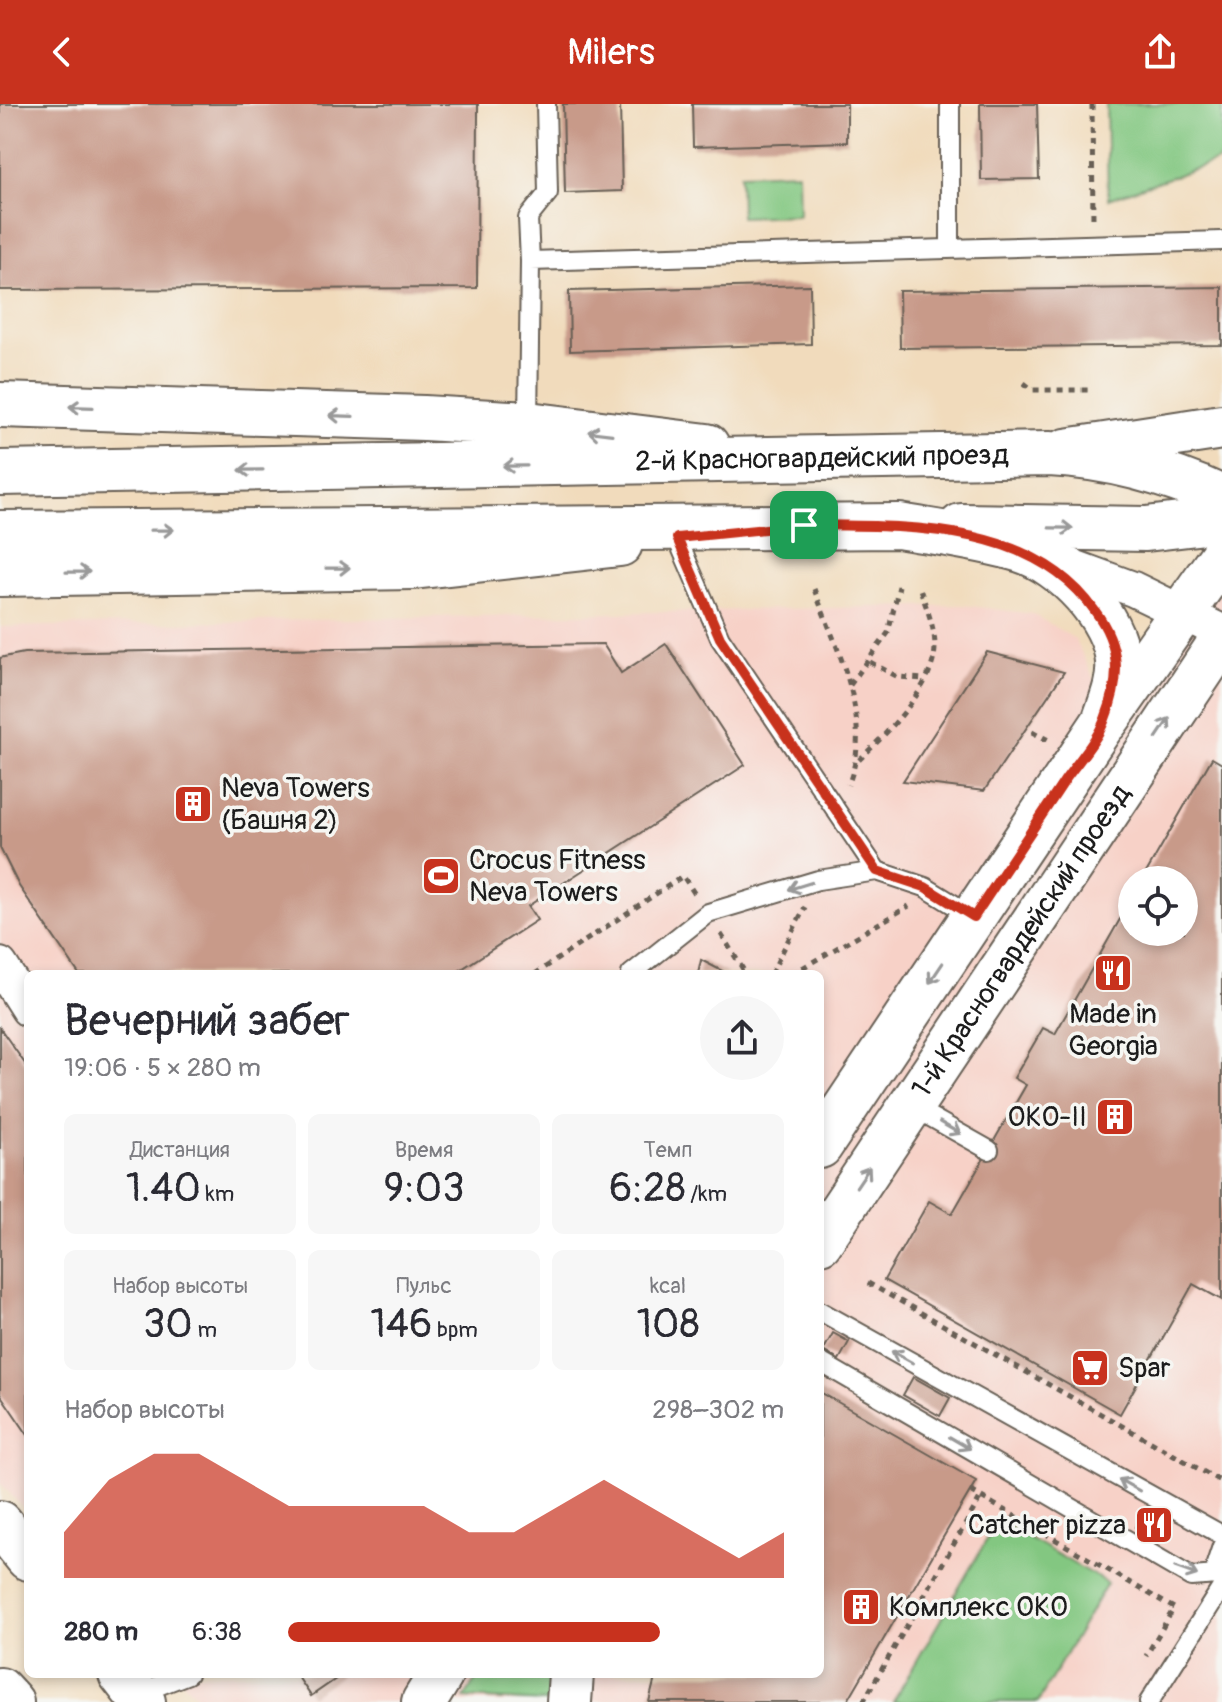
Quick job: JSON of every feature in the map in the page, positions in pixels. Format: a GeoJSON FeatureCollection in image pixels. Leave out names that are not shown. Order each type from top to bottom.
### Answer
{"type":"FeatureCollection","features":[{"type":"Feature","properties":{"kind":"main road"},"geometry":{"type":"LineString","coordinates":[[0,405],[240,406],[528,424],[817,460]]}},
{"type":"Feature","properties":{"kind":"main road"},"geometry":{"type":"LineString","coordinates":[[1049,454],[1222,427]]}},
{"type":"Feature","properties":{"kind":"main road","name":"2-й Красногвардейский проезд"},"geometry":{"type":"LineString","coordinates":[[0,473],[413,468],[1049,454],[1120,461],[1178,478],[1222,498]]}},
{"type":"Feature","properties":{"kind":"main road"},"geometry":{"type":"LineString","coordinates":[[0,533],[804,525],[1146,529],[1222,520]]}},
{"type":"Feature","properties":{"kind":"main road"},"geometry":{"type":"LineString","coordinates":[[0,574],[413,567],[804,525]]}},
{"type":"Feature","properties":{"kind":"main road"},"geometry":{"type":"LineString","coordinates":[[899,526],[1023,550],[1066,577],[1085,597],[1113,639],[1119,664],[1104,722]]}},
{"type":"Feature","properties":{"kind":"main road","name":"1-й Красногвардейский проезд"},"geometry":{"type":"LineString","coordinates":[[824,1140],[1104,722],[1222,556]]}},
{"type":"Feature","properties":{"kind":"main road","name":"1-й Красногвардейский проезд"},"geometry":{"type":"LineString","coordinates":[[824,1236],[1222,640]]}},
{"type":"Feature","properties":{"kind":"main road"},"geometry":{"type":"LineString","coordinates":[[0,1523],[24,1553]]}},
{"type":"Feature","properties":{"kind":"main road"},"geometry":{"type":"LineString","coordinates":[[569,1702],[571,1678]]}},
{"type":"Feature","properties":{"kind":"main road"},"geometry":{"type":"LineString","coordinates":[[0,1690],[11,1702]]}},
{"type":"Feature","properties":{"kind":"street"},"geometry":{"type":"LineString","coordinates":[[1023,550],[1081,568],[1222,632]]}},
{"type":"Feature","properties":{"kind":"street"},"geometry":{"type":"LineString","coordinates":[[0,965],[24,1003]]}},
{"type":"Feature","properties":{"kind":"lane"},"geometry":{"type":"LineString","coordinates":[[528,424],[528,218],[548,193],[546,104]]}},
{"type":"Feature","properties":{"kind":"lane"},"geometry":{"type":"LineString","coordinates":[[950,104],[950,247]]}},
{"type":"Feature","properties":{"kind":"lane"},"geometry":{"type":"LineString","coordinates":[[530,261],[1222,241]]}},
{"type":"Feature","properties":{"kind":"lane"},"geometry":{"type":"LineString","coordinates":[[677,538],[720,638],[877,871]]}},
{"type":"Feature","properties":{"kind":"lane"},"geometry":{"type":"LineString","coordinates":[[636,970],[708,913],[818,880],[877,871],[925,887],[974,917]]}},
{"type":"Feature","properties":{"kind":"lane"},"geometry":{"type":"LineString","coordinates":[[911,1106],[989,1150]]}},
{"type":"Feature","properties":{"kind":"lane"},"geometry":{"type":"LineString","coordinates":[[824,1313],[1222,1535]]}},
{"type":"Feature","properties":{"kind":"lane"},"geometry":{"type":"LineString","coordinates":[[824,1364],[1191,1577],[1221,1581]]}},
{"type":"Feature","properties":{"kind":"lane"},"geometry":{"type":"LineString","coordinates":[[1149,1702],[1221,1581],[1216,1564],[1222,1546]]}},
{"type":"Feature","properties":{"kind":"lane"},"geometry":{"type":"LineString","coordinates":[[138,1693],[177,1678]]}},
{"type":"Feature","properties":{"kind":"path"},"geometry":{"type":"LineString","coordinates":[[1092,104],[1093,244]]}},
{"type":"Feature","properties":{"kind":"path"},"geometry":{"type":"LineString","coordinates":[[1024,383],[1033,390],[1089,390]]}},
{"type":"Feature","properties":{"kind":"path"},"geometry":{"type":"LineString","coordinates":[[850,686],[888,633],[899,586]]}},
{"type":"Feature","properties":{"kind":"path"},"geometry":{"type":"LineString","coordinates":[[858,761],[906,709],[924,679],[935,648],[919,586]]}},
{"type":"Feature","properties":{"kind":"path"},"geometry":{"type":"LineString","coordinates":[[870,662],[898,677],[924,679]]}},
{"type":"Feature","properties":{"kind":"path"},"geometry":{"type":"LineString","coordinates":[[1032,732],[1045,739]]}},
{"type":"Feature","properties":{"kind":"path"},"geometry":{"type":"LineString","coordinates":[[799,970],[916,902]]}},
{"type":"Feature","properties":{"kind":"path"},"geometry":{"type":"LineString","coordinates":[[868,1283],[1222,1482]]}},
{"type":"Feature","properties":{"kind":"path"},"geometry":{"type":"LineString","coordinates":[[971,1491],[1174,1608]]}},
{"type":"Feature","properties":{"kind":"path"},"geometry":{"type":"LineString","coordinates":[[863,1702],[981,1497]]}},
{"type":"Feature","properties":{"kind":"shaded area"},"geometry":{"type":"Polygon","coordinates":[[[1222,585],[1222,1702],[202,1702],[180,1678],[824,1678],[824,970],[24,970],[24,1509],[0,1483],[0,627],[962,605],[1033,614],[1075,639],[1095,681],[1222,585]]]}},
{"type":"Feature","properties":{"kind":"green space"},"geometry":{"type":"Polygon","coordinates":[[[1106,104],[1222,104],[1222,155],[1218,161],[1108,199],[1106,104]]]}},
{"type":"Feature","properties":{"kind":"green space"},"geometry":{"type":"Polygon","coordinates":[[[798,172],[799,215],[741,217],[740,174],[798,172]]]}},
{"type":"Feature","properties":{"kind":"green space"},"geometry":{"type":"Polygon","coordinates":[[[998,1520],[1107,1583],[1038,1702],[893,1702],[998,1520]]]}},
{"type":"Feature","properties":{"kind":"green space"},"geometry":{"type":"Polygon","coordinates":[[[478,1678],[550,1678],[548,1702],[464,1698],[478,1678]]]}},
{"type":"Feature","properties":{"kind":"building"},"geometry":{"type":"Polygon","coordinates":[[[0,104],[478,104],[477,288],[0,290],[0,104]]]}},
{"type":"Feature","properties":{"kind":"building"},"geometry":{"type":"Polygon","coordinates":[[[563,104],[620,104],[622,191],[565,193],[563,104]]]}},
{"type":"Feature","properties":{"kind":"building"},"geometry":{"type":"Polygon","coordinates":[[[692,104],[847,104],[847,142],[693,147],[692,104]]]}},
{"type":"Feature","properties":{"kind":"building"},"geometry":{"type":"Polygon","coordinates":[[[980,104],[1037,104],[1039,179],[981,180],[980,104]]]}},
{"type":"Feature","properties":{"kind":"building"},"geometry":{"type":"Polygon","coordinates":[[[810,285],[811,344],[570,351],[569,291],[810,285]]]}},
{"type":"Feature","properties":{"kind":"building"},"geometry":{"type":"Polygon","coordinates":[[[1222,287],[1222,345],[900,348],[899,291],[1222,287]]]}},
{"type":"Feature","properties":{"kind":"building","name":"Neva Towers (Башня 2)"},"geometry":{"type":"Polygon","coordinates":[[[603,644],[621,673],[666,644],[745,765],[528,906],[537,920],[460,970],[76,970],[19,886],[0,848],[0,658],[24,653],[603,644]]]}},
{"type":"Feature","properties":{"kind":"building"},"geometry":{"type":"Polygon","coordinates":[[[987,652],[1064,672],[984,791],[903,781],[987,652]]]}},
{"type":"Feature","properties":{"kind":"building","name":"ОКО-II"},"geometry":{"type":"Polygon","coordinates":[[[1212,758],[1222,764],[1222,1300],[1193,1284],[1120,1414],[884,1280],[929,1201],[952,1214],[1026,1085],[1014,1078],[1043,1028],[1055,1034],[1118,923],[1118,946],[1198,946],[1198,866],[1150,866],[1212,758]]]}},
{"type":"Feature","properties":{"kind":"building"},"geometry":{"type":"Polygon","coordinates":[[[701,960],[720,970],[699,970],[701,960]]]}},
{"type":"Feature","properties":{"kind":"building"},"geometry":{"type":"Polygon","coordinates":[[[0,1028],[24,1062],[24,1429],[0,1394],[0,1028]]]}},
{"type":"Feature","properties":{"kind":"building"},"geometry":{"type":"Polygon","coordinates":[[[833,1333],[849,1342],[839,1360],[824,1349],[833,1333]]]}},
{"type":"Feature","properties":{"kind":"building"},"geometry":{"type":"Polygon","coordinates":[[[913,1377],[950,1398],[940,1416],[903,1395],[913,1377]]]}},
{"type":"Feature","properties":{"kind":"building","name":"Комплекс ОКО"},"geometry":{"type":"Polygon","coordinates":[[[824,1394],[976,1481],[847,1702],[649,1702],[655,1678],[824,1678],[824,1394]]]}},
{"type":"Feature","properties":{"kind":"building"},"geometry":{"type":"Polygon","coordinates":[[[1145,1509],[1171,1524],[1161,1542],[1135,1527],[1145,1509]]]}},
{"type":"Feature","properties":{"kind":"building"},"geometry":{"type":"Polygon","coordinates":[[[299,1678],[337,1678],[311,1696],[299,1678]]]}},
{"type":"Feature","properties":{"kind":"place","name":"Neva Towers (Башня 2)"},"geometry":{"type":"Point","coordinates":[193,804]}},
{"type":"Feature","properties":{"kind":"place","name":"Crocus Fitness Neva Towers"},"geometry":{"type":"Point","coordinates":[441,876]}},
{"type":"Feature","properties":{"kind":"place","name":"Made in Georgia"},"geometry":{"type":"Point","coordinates":[1113,973]}},
{"type":"Feature","properties":{"kind":"place","name":"ОКО-II"},"geometry":{"type":"Point","coordinates":[1115,1117]}},
{"type":"Feature","properties":{"kind":"place","name":"Spar"},"geometry":{"type":"Point","coordinates":[1090,1368]}},
{"type":"Feature","properties":{"kind":"place","name":"Catcher pizza"},"geometry":{"type":"Point","coordinates":[1154,1525]}},
{"type":"Feature","properties":{"kind":"place","name":"Комплекс ОКО"},"geometry":{"type":"Point","coordinates":[861,1607]}},
{"type":"Feature","properties":{"kind":"route"},"geometry":{"type":"LineString","coordinates":[[804,525],[899,526],[1023,550],[1042,559],[1066,577],[1085,597],[1113,639],[1119,664],[1104,722],[974,917],[925,887],[877,871],[720,638],[677,538],[804,525]]}}]}
